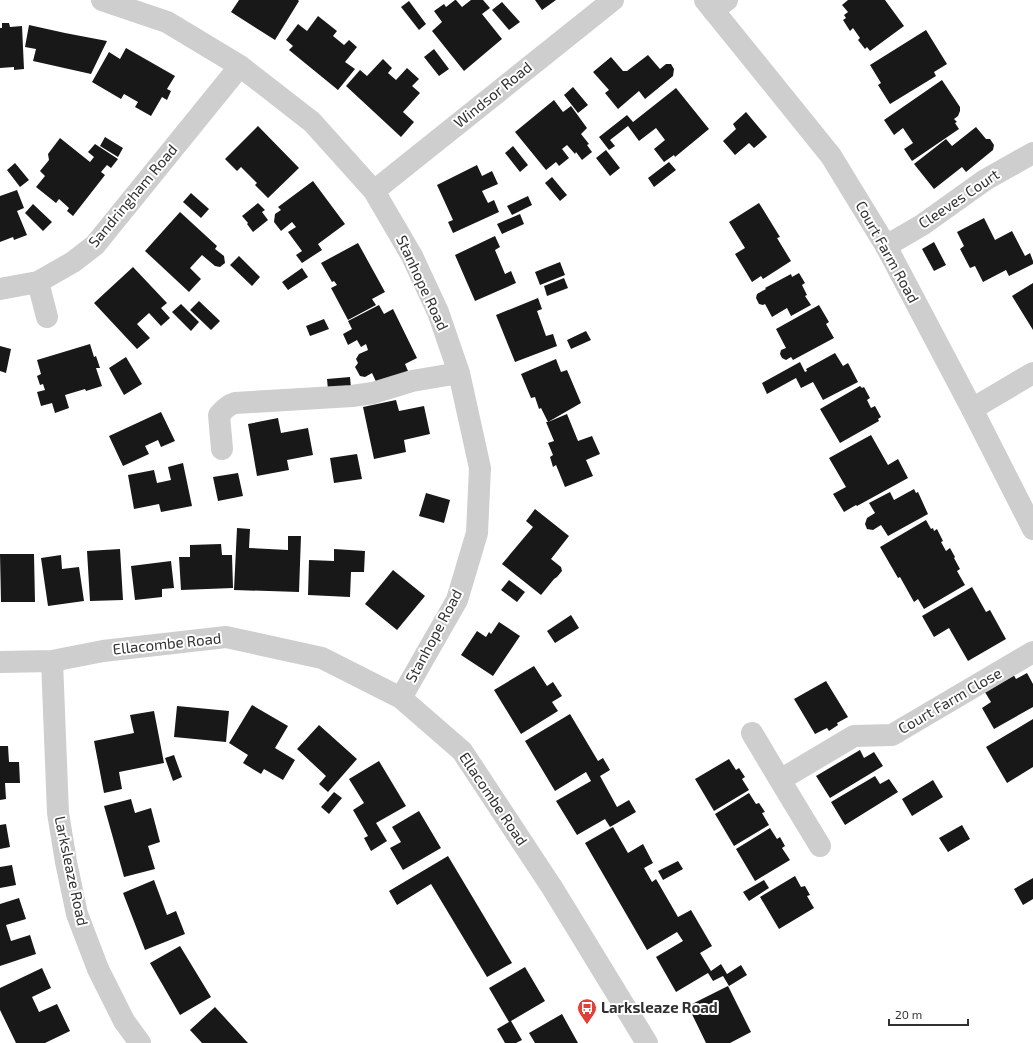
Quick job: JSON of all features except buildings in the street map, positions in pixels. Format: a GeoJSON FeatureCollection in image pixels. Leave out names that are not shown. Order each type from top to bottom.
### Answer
{"type":"FeatureCollection","features":[{"type":"Feature","properties":{"kind":"street","name":"Stanhope Road"},"geometry":{"type":"LineString","coordinates":[[102,0],[167,22],[240,66],[312,122],[374,191],[412,256],[438,312],[459,373],[480,468],[477,533],[457,600],[401,698]]}},
{"type":"Feature","properties":{"kind":"street","name":"Windsor Road"},"geometry":{"type":"LineString","coordinates":[[374,191],[613,0]]}},
{"type":"Feature","properties":{"kind":"street","name":"Court Farm Road"},"geometry":{"type":"LineString","coordinates":[[715,3],[831,156],[886,246],[1033,529]]}},
{"type":"Feature","properties":{"kind":"street","name":"Sandringham Road"},"geometry":{"type":"LineString","coordinates":[[0,289],[38,282],[73,262],[95,245],[240,66]]}},
{"type":"Feature","properties":{"kind":"street","name":"Cleeves Court"},"geometry":{"type":"LineString","coordinates":[[886,246],[922,225],[985,180],[1033,153]]}},
{"type":"Feature","properties":{"kind":"street"},"geometry":{"type":"LineString","coordinates":[[38,282],[47,317]]}},
{"type":"Feature","properties":{"kind":"street"},"geometry":{"type":"LineString","coordinates":[[222,449],[219,414],[225,407],[231,404],[352,396],[373,393],[412,382],[459,373]]}},
{"type":"Feature","properties":{"kind":"street"},"geometry":{"type":"LineString","coordinates":[[972,409],[1033,373]]}},
{"type":"Feature","properties":{"kind":"street","name":"Ellacombe Road"},"geometry":{"type":"LineString","coordinates":[[0,662],[52,661],[103,651],[226,637],[322,658],[401,698],[462,751],[553,889],[647,1043]]}},
{"type":"Feature","properties":{"kind":"street","name":"Court Farm Close"},"geometry":{"type":"LineString","coordinates":[[780,780],[854,736],[892,735],[1033,652]]}},
{"type":"Feature","properties":{"kind":"street","name":"Larksleaze Road"},"geometry":{"type":"LineString","coordinates":[[52,661],[58,813],[77,914],[98,969],[124,1021],[140,1043]]}},
{"type":"Feature","properties":{"kind":"street"},"geometry":{"type":"LineString","coordinates":[[752,733],[820,846]]}},
{"type":"Feature","properties":{"kind":"place","name":"Larksleaze Road"},"geometry":{"type":"Point","coordinates":[587,1025]}}]}
